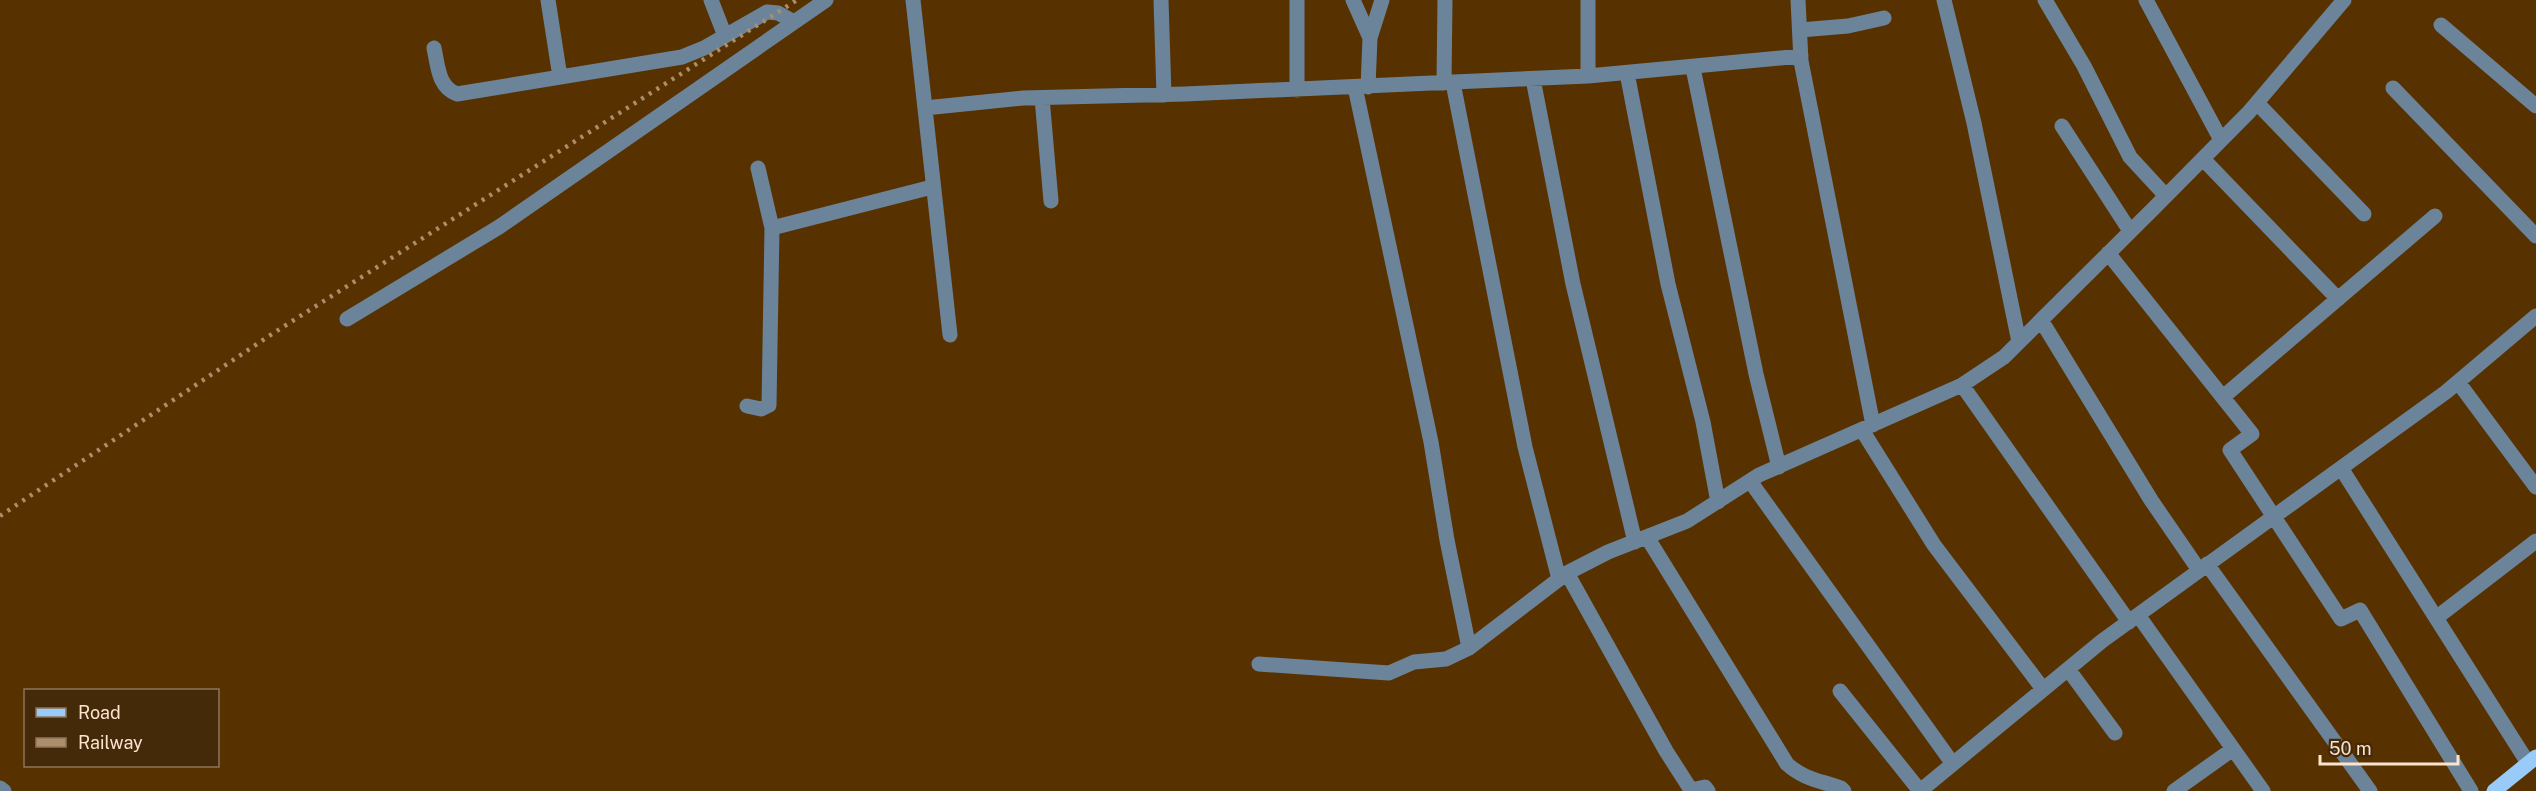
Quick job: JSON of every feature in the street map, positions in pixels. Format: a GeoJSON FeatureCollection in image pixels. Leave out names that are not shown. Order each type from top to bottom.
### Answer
{"type":"FeatureCollection","features":[{"type":"Feature","properties":{"kind":"main road"},"geometry":{"type":"LineString","coordinates":[[2494,791],[2532,760]]}},
{"type":"Feature","properties":{"kind":"street"},"geometry":{"type":"LineString","coordinates":[[548,0],[560,77]]}},
{"type":"Feature","properties":{"kind":"street"},"geometry":{"type":"LineString","coordinates":[[711,0],[725,36]]}},
{"type":"Feature","properties":{"kind":"street"},"geometry":{"type":"LineString","coordinates":[[347,319],[499,227],[826,0]]}},
{"type":"Feature","properties":{"kind":"street"},"geometry":{"type":"LineString","coordinates":[[913,0],[950,335]]}},
{"type":"Feature","properties":{"kind":"street"},"geometry":{"type":"LineString","coordinates":[[1161,0],[1164,95]]}},
{"type":"Feature","properties":{"kind":"street"},"geometry":{"type":"LineString","coordinates":[[1297,0],[1297,90]]}},
{"type":"Feature","properties":{"kind":"street"},"geometry":{"type":"LineString","coordinates":[[1353,0],[1370,38]]}},
{"type":"Feature","properties":{"kind":"street"},"geometry":{"type":"LineString","coordinates":[[1382,0],[1370,38],[1362,87],[1431,442],[1446,540],[1469,648]]}},
{"type":"Feature","properties":{"kind":"street"},"geometry":{"type":"LineString","coordinates":[[1445,0],[1448,83],[1525,447],[1563,576],[1666,752],[1691,790],[1705,787],[1708,791]]}},
{"type":"Feature","properties":{"kind":"street"},"geometry":{"type":"LineString","coordinates":[[1588,0],[1588,76]]}},
{"type":"Feature","properties":{"kind":"street"},"geometry":{"type":"LineString","coordinates":[[1798,0],[1801,56],[1867,427],[1934,546],[2043,689]]}},
{"type":"Feature","properties":{"kind":"street"},"geometry":{"type":"LineString","coordinates":[[1944,0],[1974,123],[2019,342]]}},
{"type":"Feature","properties":{"kind":"street"},"geometry":{"type":"LineString","coordinates":[[2045,0],[2084,66],[2130,157],[2166,196]]}},
{"type":"Feature","properties":{"kind":"street"},"geometry":{"type":"LineString","coordinates":[[2146,0],[2221,140]]}},
{"type":"Feature","properties":{"kind":"street"},"geometry":{"type":"LineString","coordinates":[[1259,664],[1389,673],[1414,662],[1446,659],[1469,648],[1563,576],[1687,521],[1750,481],[1779,467],[1962,385],[2004,357],[2203,159],[2257,103],[2338,2]]}},
{"type":"Feature","properties":{"kind":"street"},"geometry":{"type":"LineString","coordinates":[[434,48],[441,79],[446,89],[457,94],[682,57],[704,48],[767,12],[778,13],[794,22]]}},
{"type":"Feature","properties":{"kind":"street"},"geometry":{"type":"LineString","coordinates":[[1800,30],[1848,26],[1884,18]]}},
{"type":"Feature","properties":{"kind":"street"},"geometry":{"type":"LineString","coordinates":[[2441,25],[2536,106]]}},
{"type":"Feature","properties":{"kind":"street"},"geometry":{"type":"LineString","coordinates":[[925,108],[1042,98],[1297,90],[1588,76],[1693,68],[1801,56]]}},
{"type":"Feature","properties":{"kind":"street"},"geometry":{"type":"LineString","coordinates":[[1693,68],[1756,374],[1779,467]]}},
{"type":"Feature","properties":{"kind":"street"},"geometry":{"type":"LineString","coordinates":[[1627,73],[1668,284],[1703,423],[1718,502]]}},
{"type":"Feature","properties":{"kind":"street"},"geometry":{"type":"LineString","coordinates":[[1533,79],[1573,284],[1641,540],[1787,764],[1810,780],[1832,784],[1844,791]]}},
{"type":"Feature","properties":{"kind":"street"},"geometry":{"type":"LineString","coordinates":[[2393,88],[2536,236]]}},
{"type":"Feature","properties":{"kind":"street"},"geometry":{"type":"LineString","coordinates":[[1042,98],[1052,201]]}},
{"type":"Feature","properties":{"kind":"street"},"geometry":{"type":"LineString","coordinates":[[2257,103],[2364,214]]}},
{"type":"Feature","properties":{"kind":"street"},"geometry":{"type":"LineString","coordinates":[[2062,126],[2130,231]]}},
{"type":"Feature","properties":{"kind":"street"},"geometry":{"type":"LineString","coordinates":[[2203,159],[2338,299]]}},
{"type":"Feature","properties":{"kind":"street"},"geometry":{"type":"LineString","coordinates":[[747,406],[761,409],[769,405],[772,228],[758,168]]}},
{"type":"Feature","properties":{"kind":"street"},"geometry":{"type":"LineString","coordinates":[[772,228],[932,187]]}},
{"type":"Feature","properties":{"kind":"street"},"geometry":{"type":"LineString","coordinates":[[2223,397],[2435,216]]}},
{"type":"Feature","properties":{"kind":"street"},"geometry":{"type":"LineString","coordinates":[[2108,253],[2252,434],[2230,450],[2341,619],[2360,610],[2470,791]]}},
{"type":"Feature","properties":{"kind":"street"},"geometry":{"type":"LineString","coordinates":[[1840,691],[1920,791],[2133,618],[2458,382],[2535,318]]}},
{"type":"Feature","properties":{"kind":"street"},"geometry":{"type":"LineString","coordinates":[[2041,320],[2151,501],[2370,791]]}},
{"type":"Feature","properties":{"kind":"street"},"geometry":{"type":"LineString","coordinates":[[2458,382],[2536,487]]}},
{"type":"Feature","properties":{"kind":"street"},"geometry":{"type":"LineString","coordinates":[[1962,385],[2263,791]]}},
{"type":"Feature","properties":{"kind":"street"},"geometry":{"type":"LineString","coordinates":[[2342,468],[2436,618],[2532,760]]}},
{"type":"Feature","properties":{"kind":"street"},"geometry":{"type":"LineString","coordinates":[[1750,481],[1953,764]]}},
{"type":"Feature","properties":{"kind":"street"},"geometry":{"type":"LineString","coordinates":[[2436,618],[2536,541]]}},
{"type":"Feature","properties":{"kind":"street"},"geometry":{"type":"LineString","coordinates":[[2068,669],[2115,733]]}},
{"type":"Feature","properties":{"kind":"street"},"geometry":{"type":"LineString","coordinates":[[2174,791],[2233,749]]}},
{"type":"Feature","properties":{"kind":"street"},"geometry":{"type":"LineString","coordinates":[[0,788],[4,791]]}},
{"type":"Feature","properties":{"kind":"railway"},"geometry":{"type":"LineString","coordinates":[[0,516],[272,334],[797,0]]}}]}
